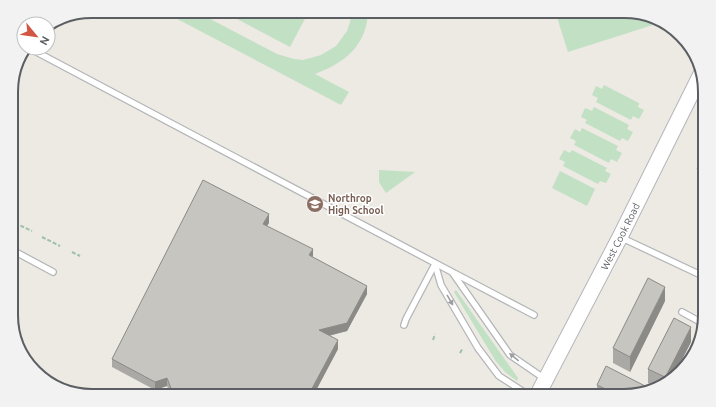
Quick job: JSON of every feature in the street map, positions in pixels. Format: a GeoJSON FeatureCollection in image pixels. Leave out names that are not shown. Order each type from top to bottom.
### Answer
{"type":"FeatureCollection","features":[{"type":"Feature","properties":{"kind":"main road","name":"West Cook Road"},"geometry":{"type":"LineString","coordinates":[[541,389],[620,237],[697,81]]}},
{"type":"Feature","properties":{"kind":"lane"},"geometry":{"type":"LineString","coordinates":[[44,56],[228,152],[435,264],[534,315]]}},
{"type":"Feature","properties":{"kind":"lane"},"geometry":{"type":"LineString","coordinates":[[620,237],[698,274]]}},
{"type":"Feature","properties":{"kind":"lane"},"geometry":{"type":"LineString","coordinates":[[18,253],[54,272]]}},
{"type":"Feature","properties":{"kind":"lane"},"geometry":{"type":"LineString","coordinates":[[404,325],[435,264]]}},
{"type":"Feature","properties":{"kind":"lane"},"geometry":{"type":"LineString","coordinates":[[435,264],[441,285],[478,348],[499,376],[519,389]]}},
{"type":"Feature","properties":{"kind":"lane"},"geometry":{"type":"LineString","coordinates":[[452,272],[510,355],[546,379]]}},
{"type":"Feature","properties":{"kind":"lane"},"geometry":{"type":"LineString","coordinates":[[682,312],[698,321]]}},
{"type":"Feature","properties":{"kind":"path"},"geometry":{"type":"LineString","coordinates":[[18,224],[32,231]]}},
{"type":"Feature","properties":{"kind":"path"},"geometry":{"type":"LineString","coordinates":[[42,237],[60,246]]}},
{"type":"Feature","properties":{"kind":"path"},"geometry":{"type":"LineString","coordinates":[[72,252],[80,256]]}},
{"type":"Feature","properties":{"kind":"path"},"geometry":{"type":"LineString","coordinates":[[433,340],[435,334]]}},
{"type":"Feature","properties":{"kind":"path"},"geometry":{"type":"LineString","coordinates":[[460,353],[462,348]]}},
{"type":"Feature","properties":{"kind":"green space"},"geometry":{"type":"Polygon","coordinates":[[[175,18],[208,18],[277,54],[303,60],[321,55],[336,46],[347,31],[351,18],[367,18],[364,34],[352,51],[336,64],[315,74],[349,92],[341,105],[175,18]]]}},
{"type":"Feature","properties":{"kind":"green space"},"geometry":{"type":"Polygon","coordinates":[[[235,18],[305,18],[290,47],[235,18]]]}},
{"type":"Feature","properties":{"kind":"green space"},"geometry":{"type":"Polygon","coordinates":[[[557,18],[624,18],[643,21],[654,25],[568,52],[557,18]]]}},
{"type":"Feature","properties":{"kind":"green space"},"geometry":{"type":"Polygon","coordinates":[[[604,85],[639,103],[638,107],[644,110],[639,119],[633,116],[631,120],[596,102],[598,98],[592,95],[596,86],[602,89],[604,85]]]}},
{"type":"Feature","properties":{"kind":"green space"},"geometry":{"type":"Polygon","coordinates":[[[594,107],[629,125],[627,129],[633,132],[628,141],[622,138],[620,141],[585,123],[587,120],[581,117],[585,108],[592,111],[594,107]]]}},
{"type":"Feature","properties":{"kind":"green space"},"geometry":{"type":"Polygon","coordinates":[[[582,128],[618,146],[616,150],[622,153],[617,162],[611,159],[609,163],[574,145],[576,141],[570,138],[575,129],[580,132],[582,128]]]}},
{"type":"Feature","properties":{"kind":"green space"},"geometry":{"type":"Polygon","coordinates":[[[564,150],[570,153],[572,150],[607,168],[605,171],[611,174],[606,183],[600,181],[598,184],[563,166],[565,162],[559,159],[564,150]]]}},
{"type":"Feature","properties":{"kind":"green space"},"geometry":{"type":"Polygon","coordinates":[[[379,170],[415,172],[386,193],[379,182],[379,170]]]}},
{"type":"Feature","properties":{"kind":"green space"},"geometry":{"type":"Polygon","coordinates":[[[560,171],[595,189],[587,206],[552,188],[560,171]]]}},
{"type":"Feature","properties":{"kind":"green space"},"geometry":{"type":"Polygon","coordinates":[[[456,290],[518,378],[517,381],[505,372],[495,360],[454,292],[456,290]]]}},
{"type":"Feature","properties":{"kind":"building"},"geometry":{"type":"Polygon","coordinates":[[[203,180],[269,214],[263,224],[313,249],[309,255],[367,286],[347,323],[319,330],[338,340],[312,389],[171,389],[167,378],[155,382],[112,359],[203,180]]]}},
{"type":"Feature","properties":{"kind":"building"},"geometry":{"type":"Polygon","coordinates":[[[648,278],[665,287],[630,357],[613,348],[648,278]]]}},
{"type":"Feature","properties":{"kind":"building"},"geometry":{"type":"Polygon","coordinates":[[[674,318],[691,327],[667,375],[664,377],[648,369],[674,318]]]}},
{"type":"Feature","properties":{"kind":"building"},"geometry":{"type":"Polygon","coordinates":[[[606,366],[645,386],[629,389],[605,389],[597,385],[606,366]]]}},
{"type":"Feature","properties":{"kind":"place","name":"Northrop High School"},"geometry":{"type":"Point","coordinates":[315,204]}}]}
